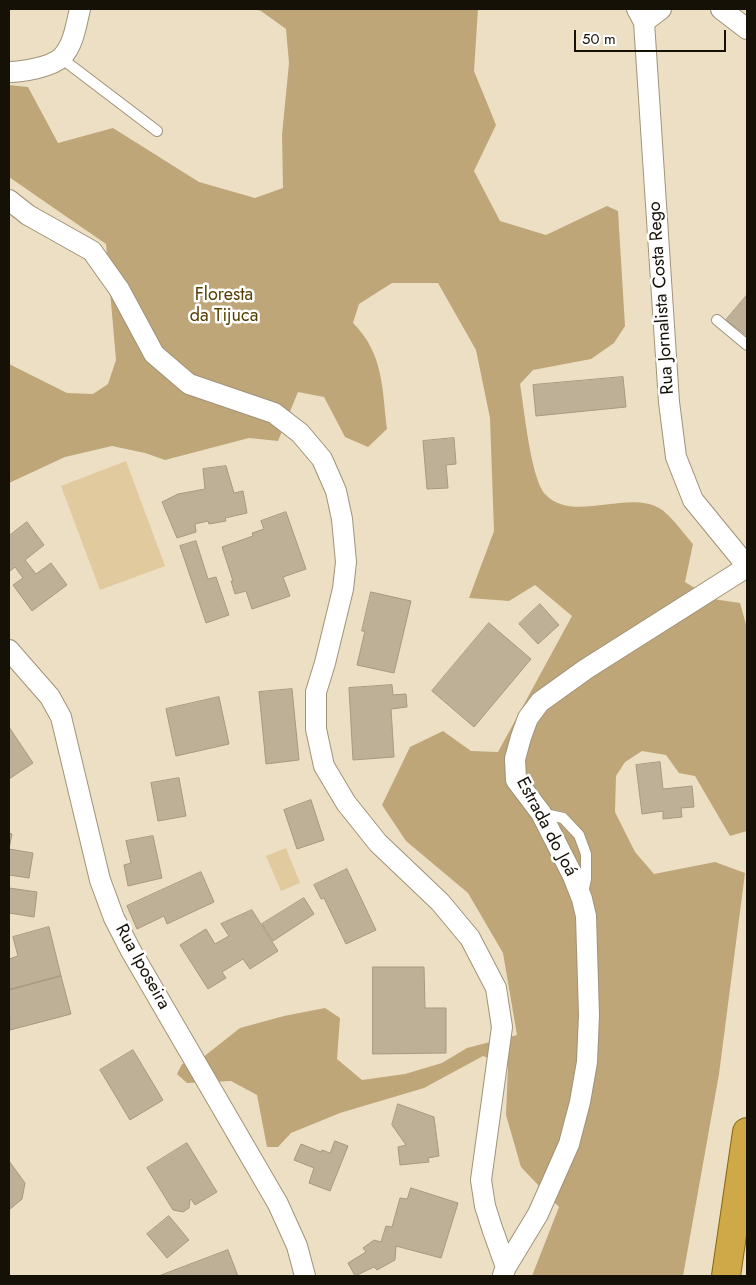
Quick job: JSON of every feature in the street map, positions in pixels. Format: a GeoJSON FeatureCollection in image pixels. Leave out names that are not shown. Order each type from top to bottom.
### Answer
{"type":"FeatureCollection","features":[{"type":"Feature","properties":{"kind":"highway"},"geometry":{"type":"LineString","coordinates":[[726,1276],[747,1132]]}},
{"type":"Feature","properties":{"kind":"street"},"geometry":{"type":"LineString","coordinates":[[9,72],[22,72],[38,68],[61,58],[74,36],[80,9]]}},
{"type":"Feature","properties":{"kind":"street"},"geometry":{"type":"LineString","coordinates":[[640,16],[661,9]]}},
{"type":"Feature","properties":{"kind":"street"},"geometry":{"type":"LineString","coordinates":[[721,9],[747,29]]}},
{"type":"Feature","properties":{"kind":"street","name":"Rua Jornalista Costa Rego"},"geometry":{"type":"LineString","coordinates":[[640,16],[669,402],[676,457],[693,500],[747,566]]}},
{"type":"Feature","properties":{"kind":"street"},"geometry":{"type":"LineString","coordinates":[[9,200],[28,215],[92,251],[119,289],[154,354],[189,384],[274,413],[300,433],[322,458],[336,491],[342,519],[346,562],[343,589],[316,692],[316,729],[324,766],[346,803],[378,843],[440,902],[470,938],[496,988],[502,1027],[481,1180],[485,1206],[505,1272]]}},
{"type":"Feature","properties":{"kind":"street","name":"Estrada do Joá"},"geometry":{"type":"LineString","coordinates":[[505,1272],[538,1214],[569,1144],[580,1102],[587,1062],[589,1015],[586,916],[582,899],[541,813],[516,780],[515,759],[520,737],[528,718],[540,702],[586,669],[747,566]]}},
{"type":"Feature","properties":{"kind":"street","name":"Rua Iposeira"},"geometry":{"type":"LineString","coordinates":[[9,650],[50,697],[61,717],[100,880],[114,918],[278,1204],[297,1246],[305,1276]]}},
{"type":"Feature","properties":{"kind":"lane"},"geometry":{"type":"LineString","coordinates":[[61,58],[157,131]]}},
{"type":"Feature","properties":{"kind":"lane"},"geometry":{"type":"LineString","coordinates":[[717,320],[747,345]]}},
{"type":"Feature","properties":{"kind":"shaded area"},"geometry":{"type":"Polygon","coordinates":[[[126,461],[165,566],[100,590],[61,486],[126,461]]]}},
{"type":"Feature","properties":{"kind":"shaded area"},"geometry":{"type":"Polygon","coordinates":[[[286,848],[300,883],[281,891],[266,856],[286,848]]]}},
{"type":"Feature","properties":{"kind":"green space","name":"Floresta da Tijuca"},"geometry":{"type":"Polygon","coordinates":[[[254,9],[478,9],[474,71],[496,125],[474,171],[500,221],[546,235],[607,206],[618,211],[625,326],[614,343],[591,359],[533,370],[520,384],[532,460],[536,475],[546,495],[557,503],[571,506],[585,507],[632,502],[646,503],[659,508],[672,519],[693,544],[685,582],[713,599],[740,603],[747,628],[747,831],[730,836],[695,776],[679,773],[666,755],[642,751],[625,762],[616,776],[615,812],[635,852],[654,874],[715,862],[745,873],[719,1074],[683,1276],[532,1276],[559,1207],[521,1167],[506,1115],[508,1066],[483,1056],[424,1088],[340,1113],[291,1133],[278,1147],[267,1147],[257,1095],[231,1081],[187,1083],[177,1074],[182,1064],[202,1058],[240,1028],[284,1016],[325,1008],[340,1018],[337,1059],[362,1080],[405,1074],[442,1063],[467,1048],[517,1035],[503,953],[468,893],[406,841],[382,805],[410,747],[443,731],[471,751],[498,752],[572,616],[535,585],[509,601],[469,598],[494,531],[490,418],[476,350],[438,283],[392,283],[359,304],[353,323],[371,347],[376,360],[380,373],[387,429],[368,447],[345,437],[324,397],[298,392],[278,441],[249,438],[165,460],[145,453],[112,446],[65,457],[9,483],[9,364],[67,393],[93,394],[108,384],[116,360],[106,244],[9,177],[9,85],[28,87],[58,143],[113,128],[199,182],[255,198],[283,188],[282,135],[289,63],[286,29],[261,11],[254,9]]]}},
{"type":"Feature","properties":{"kind":"building"},"geometry":{"type":"Polygon","coordinates":[[[747,295],[747,336],[726,320],[747,295]]]}},
{"type":"Feature","properties":{"kind":"building"},"geometry":{"type":"Polygon","coordinates":[[[623,377],[626,407],[536,416],[533,385],[623,377]]]}},
{"type":"Feature","properties":{"kind":"building"},"geometry":{"type":"Polygon","coordinates":[[[454,438],[456,464],[446,465],[448,488],[427,489],[423,441],[454,438]]]}},
{"type":"Feature","properties":{"kind":"building"},"geometry":{"type":"Polygon","coordinates":[[[226,466],[234,493],[243,491],[247,513],[225,518],[226,521],[209,524],[208,521],[195,524],[196,532],[177,538],[162,502],[178,494],[205,489],[203,469],[226,466]]]}},
{"type":"Feature","properties":{"kind":"building"},"geometry":{"type":"Polygon","coordinates":[[[286,512],[306,569],[283,577],[290,596],[252,609],[246,591],[235,594],[231,581],[233,581],[222,547],[253,536],[252,533],[264,529],[261,521],[286,512]]]}},
{"type":"Feature","properties":{"kind":"building"},"geometry":{"type":"Polygon","coordinates":[[[27,522],[44,545],[25,560],[36,574],[51,563],[67,585],[32,611],[13,585],[23,578],[15,567],[9,572],[9,536],[27,522]]]}},
{"type":"Feature","properties":{"kind":"building"},"geometry":{"type":"Polygon","coordinates":[[[196,541],[208,579],[216,577],[229,615],[206,623],[180,546],[196,541]]]}},
{"type":"Feature","properties":{"kind":"building"},"geometry":{"type":"Polygon","coordinates":[[[371,592],[411,601],[394,673],[357,665],[371,592]]]}},
{"type":"Feature","properties":{"kind":"building"},"geometry":{"type":"Polygon","coordinates":[[[540,604],[559,625],[538,644],[519,624],[540,604]]]}},
{"type":"Feature","properties":{"kind":"building"},"geometry":{"type":"Polygon","coordinates":[[[489,623],[531,659],[474,727],[432,691],[489,623]]]}},
{"type":"Feature","properties":{"kind":"building"},"geometry":{"type":"Polygon","coordinates":[[[392,685],[393,695],[406,694],[407,707],[391,709],[394,757],[353,760],[349,688],[392,685]]]}},
{"type":"Feature","properties":{"kind":"building"},"geometry":{"type":"Polygon","coordinates":[[[292,689],[299,760],[266,764],[259,692],[292,689]]]}},
{"type":"Feature","properties":{"kind":"building"},"geometry":{"type":"Polygon","coordinates":[[[219,697],[229,744],[176,756],[166,709],[219,697]]]}},
{"type":"Feature","properties":{"kind":"building"},"geometry":{"type":"Polygon","coordinates":[[[9,727],[33,763],[9,779],[9,727]]]}},
{"type":"Feature","properties":{"kind":"building"},"geometry":{"type":"Polygon","coordinates":[[[660,762],[663,789],[692,786],[694,807],[681,808],[682,817],[663,819],[663,811],[642,814],[636,765],[660,762]]]}},
{"type":"Feature","properties":{"kind":"building"},"geometry":{"type":"Polygon","coordinates":[[[179,778],[186,816],[158,821],[151,783],[179,778]]]}},
{"type":"Feature","properties":{"kind":"building"},"geometry":{"type":"Polygon","coordinates":[[[311,800],[324,840],[297,849],[284,810],[311,800]]]}},
{"type":"Feature","properties":{"kind":"building"},"geometry":{"type":"Polygon","coordinates":[[[9,833],[12,834],[9,849],[9,833]]]}},
{"type":"Feature","properties":{"kind":"building"},"geometry":{"type":"Polygon","coordinates":[[[153,836],[162,878],[128,886],[124,865],[131,863],[126,841],[153,836]]]}},
{"type":"Feature","properties":{"kind":"building"},"geometry":{"type":"Polygon","coordinates":[[[9,849],[33,853],[29,878],[9,875],[9,849]]]}},
{"type":"Feature","properties":{"kind":"building"},"geometry":{"type":"Polygon","coordinates":[[[347,869],[376,930],[346,944],[324,898],[321,899],[314,885],[347,869]]]}},
{"type":"Feature","properties":{"kind":"building"},"geometry":{"type":"Polygon","coordinates":[[[201,872],[214,902],[167,924],[164,916],[137,929],[127,906],[201,872]]]}},
{"type":"Feature","properties":{"kind":"building"},"geometry":{"type":"Polygon","coordinates":[[[9,888],[37,892],[34,917],[9,913],[9,888]]]}},
{"type":"Feature","properties":{"kind":"building"},"geometry":{"type":"Polygon","coordinates":[[[304,898],[314,914],[273,941],[262,924],[304,898]]]}},
{"type":"Feature","properties":{"kind":"building"},"geometry":{"type":"Polygon","coordinates":[[[252,910],[278,951],[250,969],[243,959],[222,972],[226,978],[208,989],[180,945],[206,929],[215,944],[229,936],[221,924],[252,910]]]}},
{"type":"Feature","properties":{"kind":"building"},"geometry":{"type":"Polygon","coordinates":[[[49,927],[61,976],[9,990],[9,959],[18,956],[13,937],[49,927]]]}},
{"type":"Feature","properties":{"kind":"building"},"geometry":{"type":"Polygon","coordinates":[[[373,967],[424,967],[425,1008],[446,1008],[446,1053],[373,1054],[373,967]]]}},
{"type":"Feature","properties":{"kind":"building"},"geometry":{"type":"Polygon","coordinates":[[[61,976],[71,1014],[10,1030],[9,990],[61,976]]]}},
{"type":"Feature","properties":{"kind":"building"},"geometry":{"type":"Polygon","coordinates":[[[133,1050],[163,1100],[130,1120],[100,1070],[133,1050]]]}},
{"type":"Feature","properties":{"kind":"building"},"geometry":{"type":"Polygon","coordinates":[[[398,1104],[434,1117],[439,1156],[428,1158],[429,1162],[400,1165],[398,1147],[406,1145],[392,1125],[398,1104]]]}},
{"type":"Feature","properties":{"kind":"building"},"geometry":{"type":"Polygon","coordinates":[[[335,1141],[348,1146],[330,1191],[309,1183],[314,1168],[294,1160],[301,1144],[321,1152],[322,1150],[330,1153],[335,1141]]]}},
{"type":"Feature","properties":{"kind":"building"},"geometry":{"type":"Polygon","coordinates":[[[187,1143],[217,1192],[195,1205],[191,1199],[189,1208],[183,1212],[173,1210],[147,1168],[187,1143]]]}},
{"type":"Feature","properties":{"kind":"building"},"geometry":{"type":"Polygon","coordinates":[[[9,1161],[25,1183],[22,1199],[9,1210],[9,1161]]]}},
{"type":"Feature","properties":{"kind":"building"},"geometry":{"type":"Polygon","coordinates":[[[411,1188],[458,1203],[441,1258],[396,1246],[395,1260],[377,1270],[374,1267],[355,1276],[348,1263],[366,1252],[363,1248],[374,1240],[381,1242],[386,1226],[392,1227],[400,1198],[407,1199],[411,1188]]]}},
{"type":"Feature","properties":{"kind":"building"},"geometry":{"type":"Polygon","coordinates":[[[169,1216],[189,1240],[167,1258],[147,1234],[169,1216]]]}},
{"type":"Feature","properties":{"kind":"building"},"geometry":{"type":"Polygon","coordinates":[[[228,1250],[238,1276],[159,1276],[228,1250]]]}}]}
